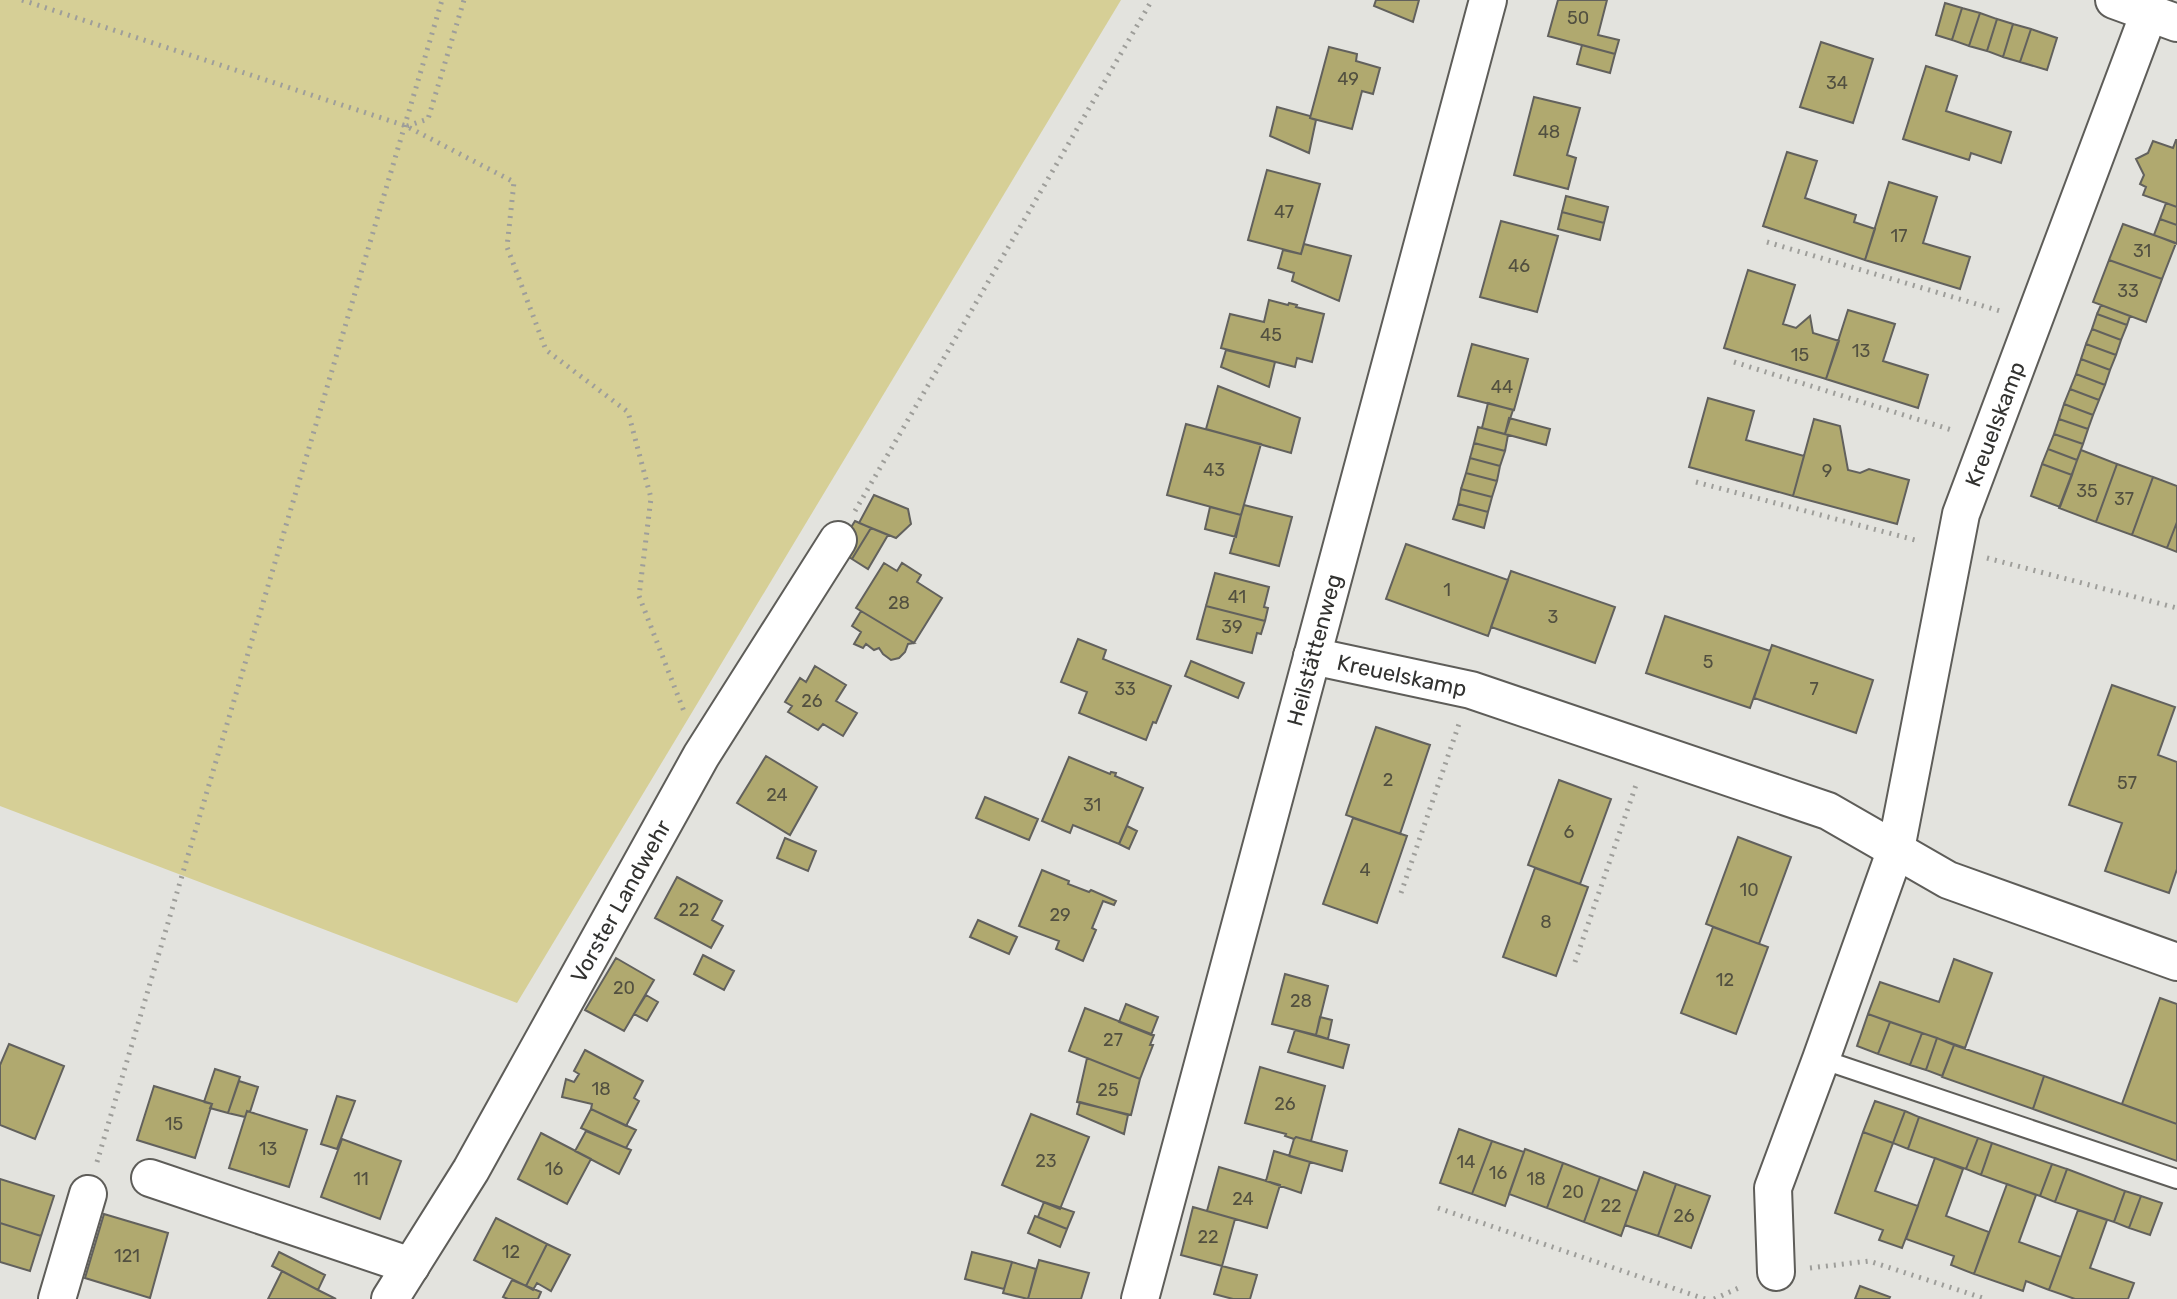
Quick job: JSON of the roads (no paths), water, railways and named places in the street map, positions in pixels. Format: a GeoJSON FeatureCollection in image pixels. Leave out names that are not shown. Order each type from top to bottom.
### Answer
{"type":"FeatureCollection","features":[{"type":"Feature","properties":{"kind":"street","name":"Heilstättenweg"},"geometry":{"type":"LineString","coordinates":[[1140,1299],[1488,0]]}},
{"type":"Feature","properties":{"kind":"street"},"geometry":{"type":"LineString","coordinates":[[2114,0],[2163,18]]}},
{"type":"Feature","properties":{"kind":"street","name":"Kreuelskamp"},"geometry":{"type":"LineString","coordinates":[[1776,1272],[1773,1188],[1896,849],[1961,514],[2033,321],[2163,18]]}},
{"type":"Feature","properties":{"kind":"street","name":"Vorster Landwehr"},"geometry":{"type":"LineString","coordinates":[[390,1299],[471,1170],[701,756],[838,540]]}},
{"type":"Feature","properties":{"kind":"street","name":"Kreuelskamp"},"geometry":{"type":"LineString","coordinates":[[1312,656],[1471,690],[1828,811],[1948,880],[2177,962]]}},
{"type":"Feature","properties":{"kind":"street"},"geometry":{"type":"LineString","coordinates":[[150,1178],[411,1266]]}},
{"type":"Feature","properties":{"kind":"street"},"geometry":{"type":"LineString","coordinates":[[57,1299],[88,1194]]}},
{"type":"Feature","properties":{"kind":"lane"},"geometry":{"type":"LineString","coordinates":[[1821,1059],[2177,1179]]}}]}
